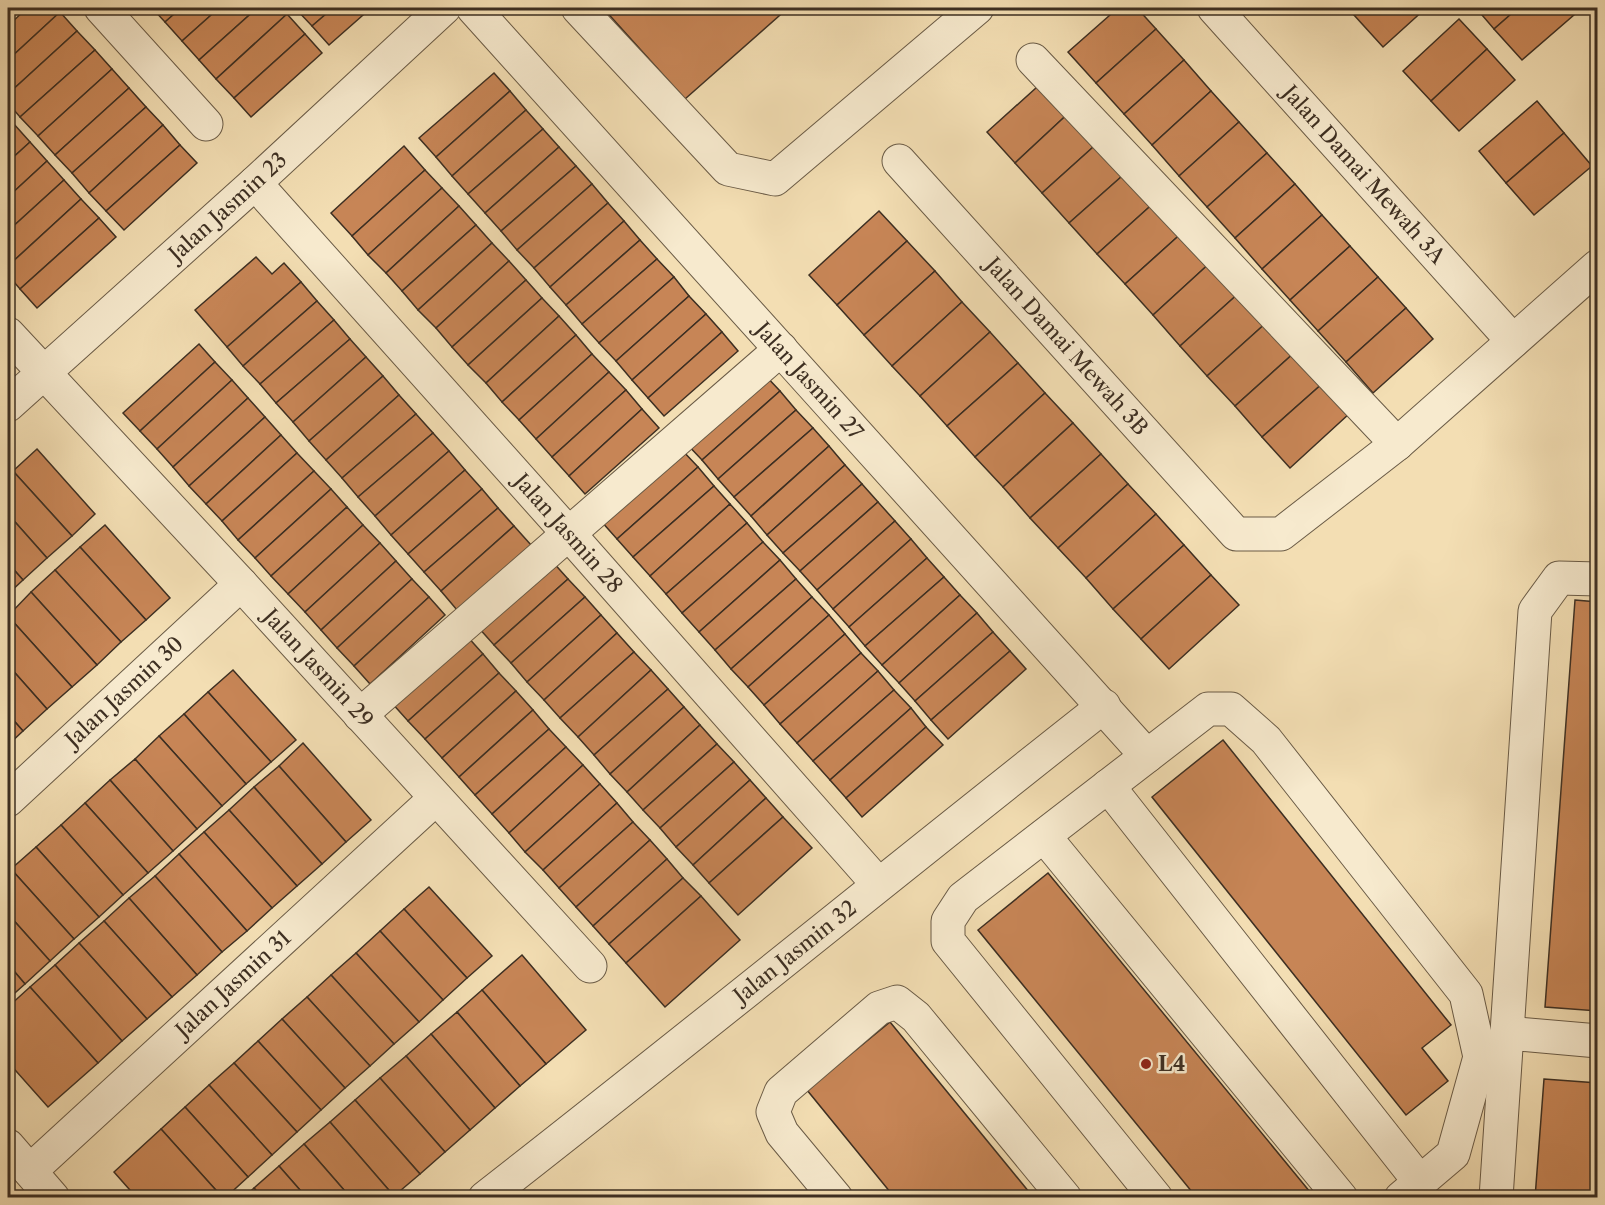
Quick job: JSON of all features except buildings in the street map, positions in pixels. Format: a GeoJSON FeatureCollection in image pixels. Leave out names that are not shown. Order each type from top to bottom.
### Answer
{"type":"FeatureCollection","features":[{"type":"Feature","properties":{"kind":"street"},"geometry":{"type":"LineString","coordinates":[[101,8],[206,124]]}},
{"type":"Feature","properties":{"kind":"street","name":"Jalan Jasmin 23"},"geometry":{"type":"LineString","coordinates":[[8,405],[255,183],[444,8]]}},
{"type":"Feature","properties":{"kind":"street","name":"Jalan Jasmin 27"},"geometry":{"type":"LineString","coordinates":[[473,8],[1147,756]]}},
{"type":"Feature","properties":{"kind":"street"},"geometry":{"type":"LineString","coordinates":[[578,8],[728,169],[775,179],[977,8]]}},
{"type":"Feature","properties":{"kind":"street","name":"Jalan Damai Mewah 3A"},"geometry":{"type":"LineString","coordinates":[[1214,8],[1513,341]]}},
{"type":"Feature","properties":{"kind":"street"},"geometry":{"type":"LineString","coordinates":[[1033,60],[1397,444],[1598,266]]}},
{"type":"Feature","properties":{"kind":"street","name":"Jalan Damai Mewah 3B"},"geometry":{"type":"LineString","coordinates":[[899,161],[1236,534],[1281,534],[1397,444]]}},
{"type":"Feature","properties":{"kind":"street","name":"Jalan Jasmin 28"},"geometry":{"type":"LineString","coordinates":[[255,183],[878,884]]}},
{"type":"Feature","properties":{"kind":"street","name":"Jalan Jasmin 29"},"geometry":{"type":"LineString","coordinates":[[8,334],[241,584],[590,966]]}},
{"type":"Feature","properties":{"kind":"street"},"geometry":{"type":"LineString","coordinates":[[360,716],[781,349]]}},
{"type":"Feature","properties":{"kind":"street"},"geometry":{"type":"LineString","coordinates":[[1496,1197],[1535,611],[1559,578],[1598,579]]}},
{"type":"Feature","properties":{"kind":"street","name":"Jalan Jasmin 30"},"geometry":{"type":"LineString","coordinates":[[8,800],[241,584]]}},
{"type":"Feature","properties":{"kind":"street","name":"Jalan Jasmin 32"},"geometry":{"type":"LineString","coordinates":[[486,1197],[1104,706]]}},
{"type":"Feature","properties":{"kind":"street"},"geometry":{"type":"LineString","coordinates":[[1108,786],[1411,1190],[1453,1154],[1480,1057],[1466,994],[1266,740],[1231,709],[1208,709],[1108,786],[1044,836],[963,898],[948,921],[948,941],[1156,1197]]}},
{"type":"Feature","properties":{"kind":"street","name":"Jalan Jasmin 31"},"geometry":{"type":"LineString","coordinates":[[30,1171],[436,798]]}},
{"type":"Feature","properties":{"kind":"street"},"geometry":{"type":"LineString","coordinates":[[1044,836],[1341,1197]]}},
{"type":"Feature","properties":{"kind":"street"},"geometry":{"type":"LineString","coordinates":[[836,1197],[782,1133],[772,1112],[781,1092],[879,1008],[897,1002],[916,1017],[1065,1197]]}},
{"type":"Feature","properties":{"kind":"street"},"geometry":{"type":"LineString","coordinates":[[1507,1033],[1598,1041]]}},
{"type":"Feature","properties":{"kind":"street"},"geometry":{"type":"LineString","coordinates":[[8,1146],[53,1197]]}},
{"type":"Feature","properties":{"kind":"place","name":"L4"},"geometry":{"type":"Point","coordinates":[1146,1064]}}]}
